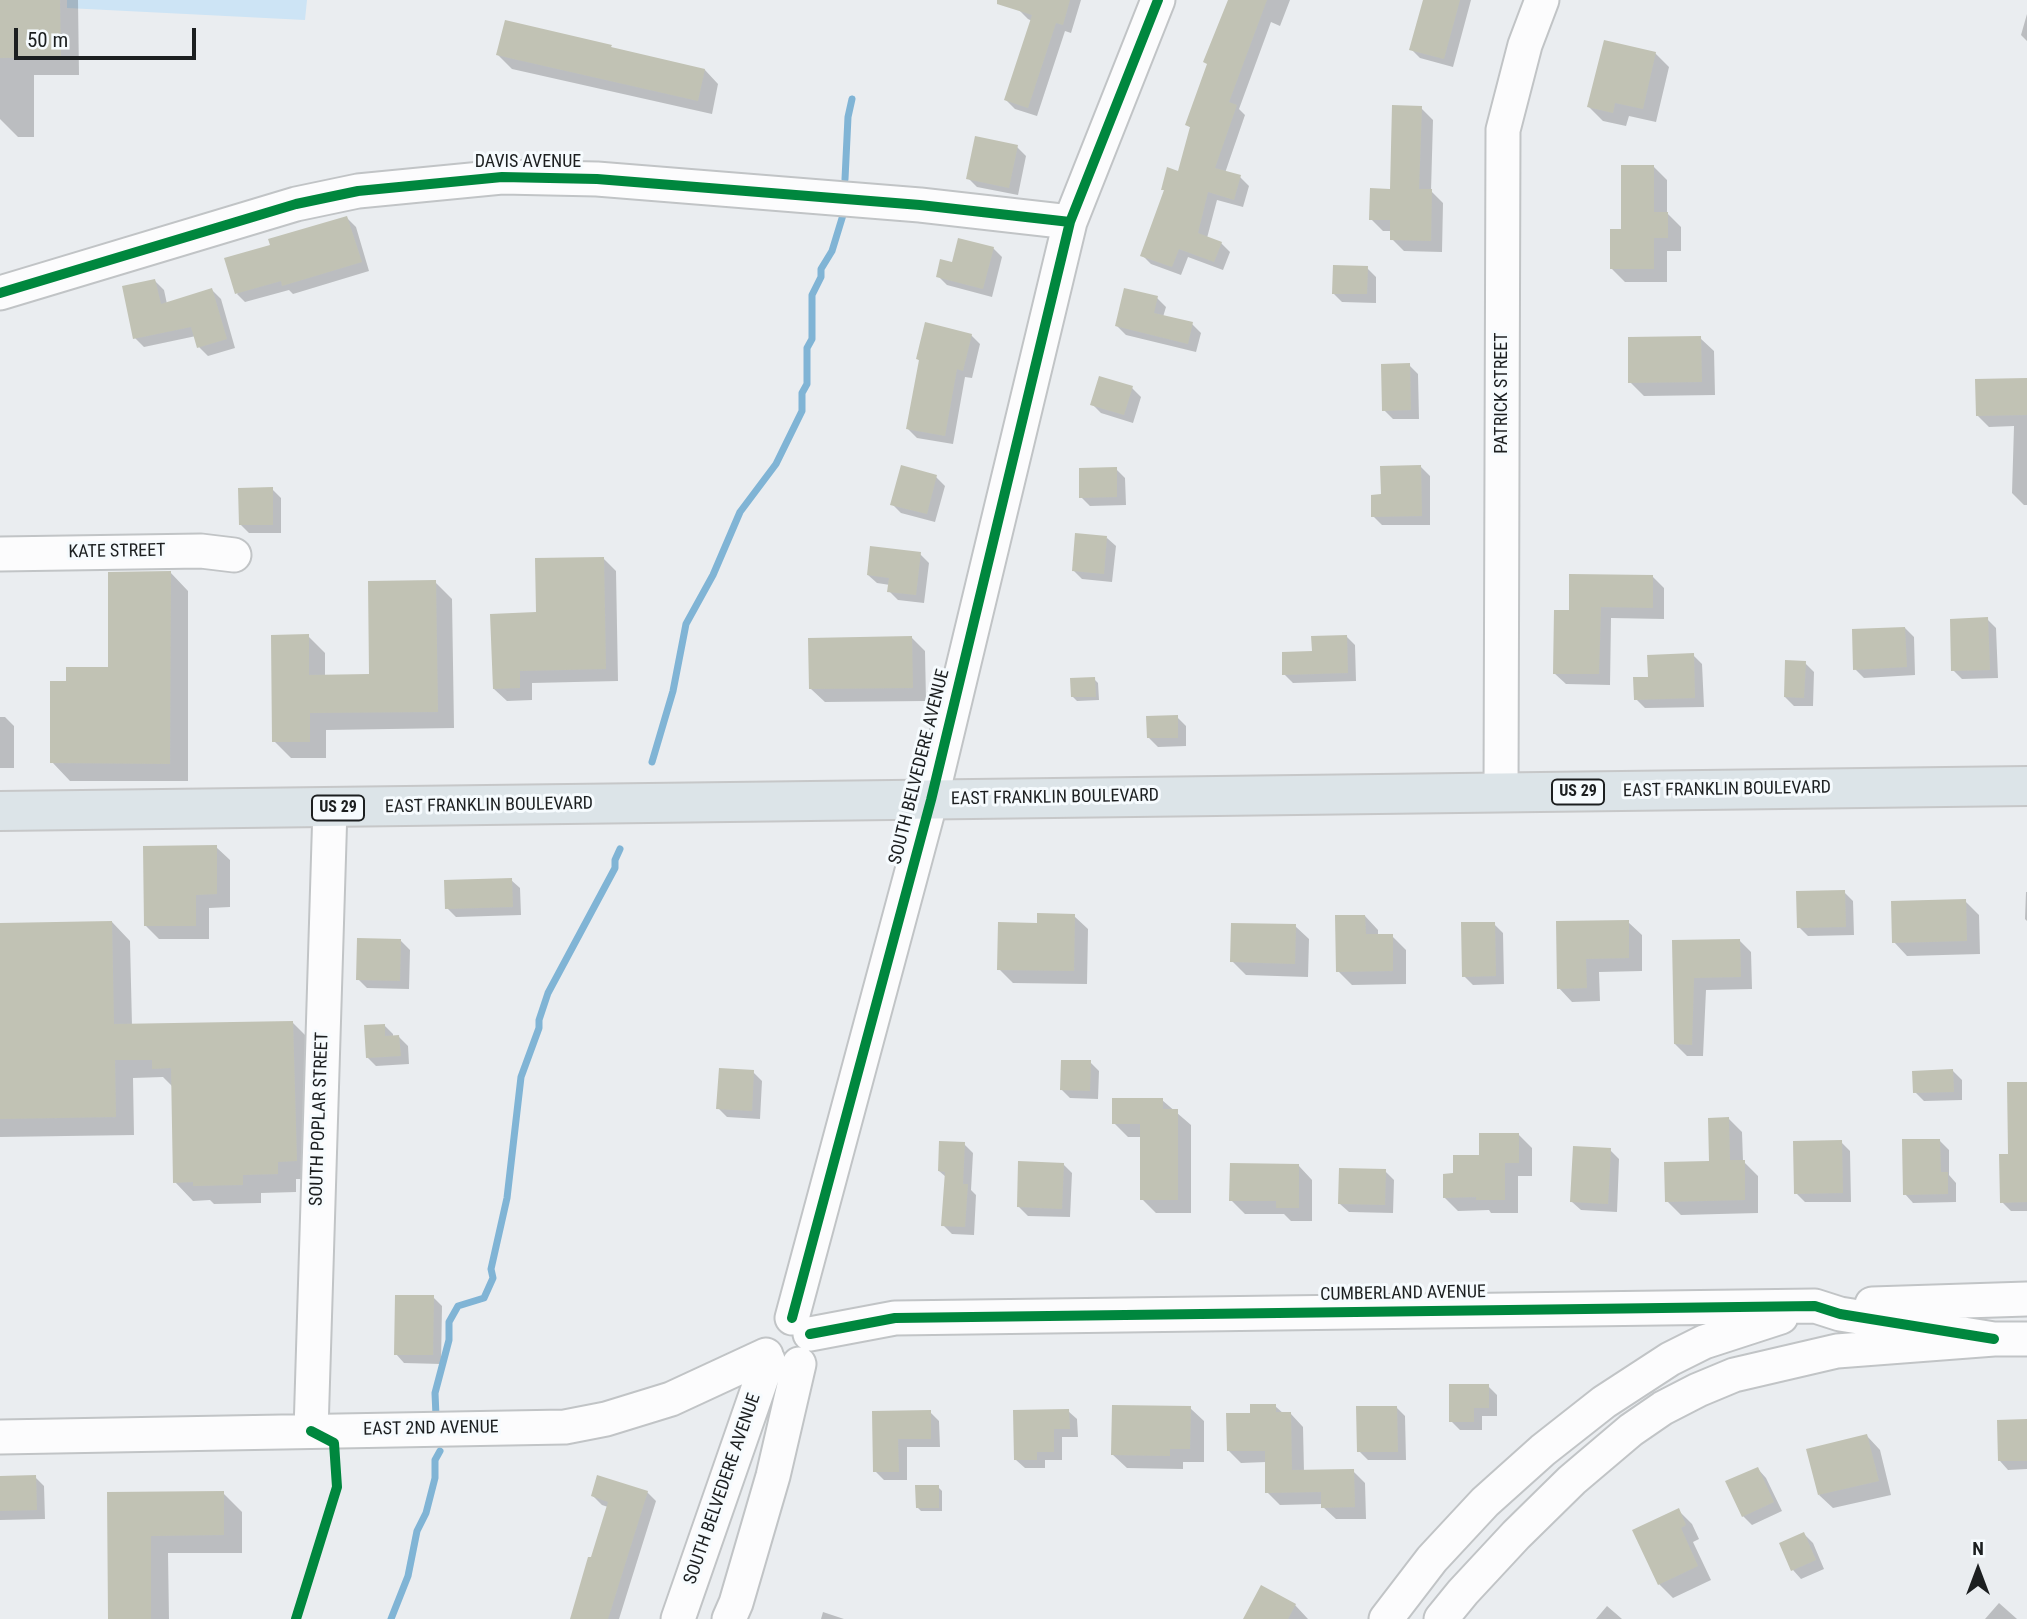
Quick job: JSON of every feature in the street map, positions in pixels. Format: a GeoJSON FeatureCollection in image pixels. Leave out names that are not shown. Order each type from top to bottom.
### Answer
{"type":"FeatureCollection","features":[{"type":"Feature","properties":{"kind":"main road","name":"EAST FRANKLIN BOULEVARD"},"geometry":{"type":"LineString","coordinates":[[0,811],[2027,786]]}},
{"type":"Feature","properties":{"kind":"street","name":"SOUTH BELVEDERE AVENUE"},"geometry":{"type":"LineString","coordinates":[[678,1619],[787,1346],[931,800],[1070,222],[1158,0]]}},
{"type":"Feature","properties":{"kind":"street","name":"PATRICK STREET"},"geometry":{"type":"LineString","coordinates":[[1502,793],[1503,130],[1525,44],[1542,0]]}},
{"type":"Feature","properties":{"kind":"street","name":"DAVIS AVENUE"},"geometry":{"type":"LineString","coordinates":[[0,293],[296,204],[358,191],[502,177],[597,179],[881,201],[1070,222]]}},
{"type":"Feature","properties":{"kind":"street","name":"KATE STREET"},"geometry":{"type":"LineString","coordinates":[[0,554],[201,551],[234,555]]}},
{"type":"Feature","properties":{"kind":"street","name":"SOUTH POPLAR STREET"},"geometry":{"type":"LineString","coordinates":[[311,1431],[330,808]]}},
{"type":"Feature","properties":{"kind":"street"},"geometry":{"type":"LineString","coordinates":[[1386,1619],[1432,1559],[1485,1502],[1543,1450],[1604,1402],[1670,1359],[1704,1342],[1815,1306],[2027,1299]]}},
{"type":"Feature","properties":{"kind":"street","name":"CUMBERLAND AVENUE"},"geometry":{"type":"LineString","coordinates":[[787,1346],[895,1318],[1815,1306],[1840,1314],[1994,1339]]}},
{"type":"Feature","properties":{"kind":"street"},"geometry":{"type":"LineString","coordinates":[[1441,1619],[1516,1535],[1572,1480],[1631,1430],[1663,1408],[1698,1390],[1734,1375],[1837,1351],[2027,1339]]}},
{"type":"Feature","properties":{"kind":"street","name":"SOUTH BELVEDERE AVENUE"},"geometry":{"type":"LineString","coordinates":[[729,1619],[773,1476],[787,1346]]}},
{"type":"Feature","properties":{"kind":"street","name":"EAST 2ND AVENUE"},"geometry":{"type":"LineString","coordinates":[[0,1437],[565,1427],[606,1419],[671,1399],[787,1346]]}},
{"type":"Feature","properties":{"kind":"shaded area"},"geometry":{"type":"Polygon","coordinates":[[[67,0],[307,0],[305,20],[67,8],[67,0]]]}},
{"type":"Feature","properties":{"kind":"building"},"geometry":{"type":"Polygon","coordinates":[[[0,0],[60,0],[61,57],[0,58],[0,0]]]}},
{"type":"Feature","properties":{"kind":"building"},"geometry":{"type":"Polygon","coordinates":[[[997,0],[1070,0],[1063,25],[1056,23],[1028,108],[1004,100],[1032,15],[997,4],[997,0]]]}},
{"type":"Feature","properties":{"kind":"building"},"geometry":{"type":"Polygon","coordinates":[[[1228,0],[1267,0],[1229,102],[1237,105],[1215,168],[1241,175],[1234,200],[1208,192],[1198,233],[1222,242],[1214,262],[1179,249],[1172,267],[1140,256],[1164,190],[1161,190],[1167,167],[1178,171],[1190,127],[1185,125],[1207,64],[1203,62],[1228,0]]]}},
{"type":"Feature","properties":{"kind":"building"},"geometry":{"type":"Polygon","coordinates":[[[1423,0],[1460,0],[1444,59],[1409,50],[1423,0]]]}},
{"type":"Feature","properties":{"kind":"building"},"geometry":{"type":"Polygon","coordinates":[[[505,20],[705,69],[698,101],[496,55],[505,20]]]}},
{"type":"Feature","properties":{"kind":"building"},"geometry":{"type":"Polygon","coordinates":[[[1604,40],[1656,52],[1643,109],[1615,103],[1613,113],[1587,107],[1604,40]]]}},
{"type":"Feature","properties":{"kind":"building"},"geometry":{"type":"Polygon","coordinates":[[[1392,105],[1422,106],[1419,189],[1432,189],[1431,241],[1390,240],[1390,220],[1369,220],[1370,188],[1390,189],[1392,105]]]}},
{"type":"Feature","properties":{"kind":"building"},"geometry":{"type":"Polygon","coordinates":[[[975,136],[1018,145],[1009,188],[966,179],[975,136]]]}},
{"type":"Feature","properties":{"kind":"building"},"geometry":{"type":"Polygon","coordinates":[[[1621,165],[1654,165],[1654,212],[1668,212],[1668,238],[1654,238],[1654,269],[1610,269],[1610,229],[1621,229],[1621,165]]]}},
{"type":"Feature","properties":{"kind":"building"},"geometry":{"type":"Polygon","coordinates":[[[347,216],[362,262],[282,286],[281,281],[235,294],[224,258],[270,245],[268,239],[347,216]]]}},
{"type":"Feature","properties":{"kind":"building"},"geometry":{"type":"Polygon","coordinates":[[[958,238],[994,247],[983,289],[936,277],[940,259],[952,262],[958,238]]]}},
{"type":"Feature","properties":{"kind":"building"},"geometry":{"type":"Polygon","coordinates":[[[1333,265],[1368,266],[1367,294],[1332,294],[1333,265]]]}},
{"type":"Feature","properties":{"kind":"building"},"geometry":{"type":"Polygon","coordinates":[[[155,279],[161,304],[212,288],[227,339],[197,348],[191,327],[133,339],[122,286],[155,279]]]}},
{"type":"Feature","properties":{"kind":"building"},"geometry":{"type":"Polygon","coordinates":[[[1124,288],[1158,296],[1154,313],[1193,322],[1188,344],[1115,326],[1124,288]]]}},
{"type":"Feature","properties":{"kind":"building"},"geometry":{"type":"Polygon","coordinates":[[[925,322],[972,334],[963,371],[957,369],[945,436],[906,429],[919,360],[916,359],[925,322]]]}},
{"type":"Feature","properties":{"kind":"building"},"geometry":{"type":"Polygon","coordinates":[[[1701,336],[1702,382],[1628,383],[1628,337],[1701,336]]]}},
{"type":"Feature","properties":{"kind":"building"},"geometry":{"type":"Polygon","coordinates":[[[1410,363],[1411,410],[1382,411],[1381,364],[1410,363]]]}},
{"type":"Feature","properties":{"kind":"building"},"geometry":{"type":"Polygon","coordinates":[[[1099,376],[1133,386],[1124,415],[1090,405],[1099,376]]]}},
{"type":"Feature","properties":{"kind":"building"},"geometry":{"type":"Polygon","coordinates":[[[2027,378],[2027,415],[1976,416],[1975,379],[2027,378]]]}},
{"type":"Feature","properties":{"kind":"building"},"geometry":{"type":"Polygon","coordinates":[[[901,465],[937,475],[927,514],[890,505],[901,465]]]}},
{"type":"Feature","properties":{"kind":"building"},"geometry":{"type":"Polygon","coordinates":[[[1421,465],[1422,516],[1371,517],[1371,495],[1381,494],[1380,466],[1421,465]]]}},
{"type":"Feature","properties":{"kind":"building"},"geometry":{"type":"Polygon","coordinates":[[[1117,467],[1117,497],[1079,498],[1079,468],[1117,467]]]}},
{"type":"Feature","properties":{"kind":"building"},"geometry":{"type":"Polygon","coordinates":[[[273,487],[273,525],[239,525],[238,488],[273,487]]]}},
{"type":"Feature","properties":{"kind":"building"},"geometry":{"type":"Polygon","coordinates":[[[1075,533],[1107,536],[1104,574],[1072,571],[1075,533]]]}},
{"type":"Feature","properties":{"kind":"building"},"geometry":{"type":"Polygon","coordinates":[[[870,546],[921,552],[916,595],[887,592],[889,578],[867,575],[870,546]]]}},
{"type":"Feature","properties":{"kind":"building"},"geometry":{"type":"Polygon","coordinates":[[[604,557],[606,669],[520,671],[520,688],[493,689],[490,614],[536,612],[535,558],[604,557]]]}},
{"type":"Feature","properties":{"kind":"building"},"geometry":{"type":"Polygon","coordinates":[[[171,571],[170,764],[50,763],[50,681],[66,681],[66,667],[108,667],[108,572],[171,571]]]}},
{"type":"Feature","properties":{"kind":"building"},"geometry":{"type":"Polygon","coordinates":[[[1569,574],[1653,575],[1653,608],[1601,607],[1599,674],[1553,674],[1554,610],[1569,610],[1569,574]]]}},
{"type":"Feature","properties":{"kind":"building"},"geometry":{"type":"Polygon","coordinates":[[[436,580],[438,712],[310,713],[310,742],[272,742],[271,635],[309,634],[309,675],[369,674],[368,581],[436,580]]]}},
{"type":"Feature","properties":{"kind":"building"},"geometry":{"type":"Polygon","coordinates":[[[1988,617],[1990,670],[1951,671],[1950,619],[1988,617]]]}},
{"type":"Feature","properties":{"kind":"building"},"geometry":{"type":"Polygon","coordinates":[[[1905,627],[1907,667],[1853,670],[1852,629],[1905,627]]]}},
{"type":"Feature","properties":{"kind":"building"},"geometry":{"type":"Polygon","coordinates":[[[1347,635],[1348,673],[1282,675],[1282,652],[1312,651],[1311,636],[1347,635]]]}},
{"type":"Feature","properties":{"kind":"building"},"geometry":{"type":"Polygon","coordinates":[[[912,636],[913,688],[809,689],[808,638],[912,636]]]}},
{"type":"Feature","properties":{"kind":"building"},"geometry":{"type":"Polygon","coordinates":[[[1694,653],[1695,698],[1634,700],[1633,677],[1648,677],[1647,655],[1694,653]]]}},
{"type":"Feature","properties":{"kind":"building"},"geometry":{"type":"Polygon","coordinates":[[[1785,660],[1806,661],[1804,698],[1784,697],[1785,660]]]}},
{"type":"Feature","properties":{"kind":"building"},"geometry":{"type":"Polygon","coordinates":[[[1095,677],[1096,697],[1071,697],[1070,678],[1095,677]]]}},
{"type":"Feature","properties":{"kind":"building"},"geometry":{"type":"Polygon","coordinates":[[[1178,715],[1178,738],[1147,738],[1146,716],[1178,715]]]}},
{"type":"Feature","properties":{"kind":"building"},"geometry":{"type":"Polygon","coordinates":[[[217,845],[217,894],[196,895],[196,926],[144,926],[143,846],[217,845]]]}},
{"type":"Feature","properties":{"kind":"building"},"geometry":{"type":"Polygon","coordinates":[[[512,878],[513,907],[445,909],[444,880],[512,878]]]}},
{"type":"Feature","properties":{"kind":"building"},"geometry":{"type":"Polygon","coordinates":[[[1845,890],[1846,927],[1797,928],[1796,891],[1845,890]]]}},
{"type":"Feature","properties":{"kind":"building"},"geometry":{"type":"Polygon","coordinates":[[[1966,899],[1967,941],[1892,943],[1891,901],[1966,899]]]}},
{"type":"Feature","properties":{"kind":"building"},"geometry":{"type":"Polygon","coordinates":[[[1037,913],[1075,914],[1074,971],[997,970],[998,922],[1037,923],[1037,913]]]}},
{"type":"Feature","properties":{"kind":"building"},"geometry":{"type":"Polygon","coordinates":[[[1335,915],[1365,915],[1366,934],[1393,934],[1393,971],[1336,972],[1335,915]]]}},
{"type":"Feature","properties":{"kind":"building"},"geometry":{"type":"Polygon","coordinates":[[[1629,920],[1629,958],[1586,959],[1587,988],[1557,989],[1556,921],[1629,920]]]}},
{"type":"Feature","properties":{"kind":"building"},"geometry":{"type":"Polygon","coordinates":[[[112,921],[114,1024],[293,1021],[297,1161],[278,1162],[278,1174],[243,1175],[243,1185],[193,1186],[193,1182],[173,1183],[171,1068],[152,1069],[152,1060],[115,1060],[116,1117],[0,1119],[0,923],[112,921]]]}},
{"type":"Feature","properties":{"kind":"building"},"geometry":{"type":"Polygon","coordinates":[[[1461,922],[1495,922],[1496,976],[1462,977],[1461,922]]]}},
{"type":"Feature","properties":{"kind":"building"},"geometry":{"type":"Polygon","coordinates":[[[1231,923],[1296,924],[1295,964],[1230,962],[1231,923]]]}},
{"type":"Feature","properties":{"kind":"building"},"geometry":{"type":"Polygon","coordinates":[[[357,938],[401,939],[400,981],[356,980],[357,938]]]}},
{"type":"Feature","properties":{"kind":"building"},"geometry":{"type":"Polygon","coordinates":[[[1740,939],[1741,977],[1694,978],[1692,1045],[1674,1044],[1672,940],[1740,939]]]}},
{"type":"Feature","properties":{"kind":"building"},"geometry":{"type":"Polygon","coordinates":[[[385,1024],[385,1036],[399,1035],[401,1056],[366,1058],[364,1025],[385,1024]]]}},
{"type":"Feature","properties":{"kind":"building"},"geometry":{"type":"Polygon","coordinates":[[[1061,1060],[1091,1060],[1090,1091],[1060,1090],[1061,1060]]]}},
{"type":"Feature","properties":{"kind":"building"},"geometry":{"type":"Polygon","coordinates":[[[719,1068],[754,1070],[752,1111],[716,1109],[719,1068]]]}},
{"type":"Feature","properties":{"kind":"building"},"geometry":{"type":"Polygon","coordinates":[[[1953,1069],[1954,1092],[1913,1093],[1912,1071],[1953,1069]]]}},
{"type":"Feature","properties":{"kind":"building"},"geometry":{"type":"Polygon","coordinates":[[[2007,1082],[2027,1082],[2027,1202],[2000,1203],[1999,1154],[2008,1154],[2007,1082]]]}},
{"type":"Feature","properties":{"kind":"building"},"geometry":{"type":"Polygon","coordinates":[[[1112,1098],[1163,1098],[1163,1109],[1178,1109],[1178,1200],[1140,1200],[1140,1124],[1112,1124],[1112,1098]]]}},
{"type":"Feature","properties":{"kind":"building"},"geometry":{"type":"Polygon","coordinates":[[[1729,1117],[1730,1160],[1745,1160],[1745,1200],[1665,1202],[1664,1162],[1709,1161],[1708,1118],[1729,1117]]]}},
{"type":"Feature","properties":{"kind":"building"},"geometry":{"type":"Polygon","coordinates":[[[1479,1133],[1519,1133],[1519,1163],[1505,1163],[1505,1200],[1443,1198],[1443,1174],[1453,1173],[1453,1155],[1479,1155],[1479,1133]]]}},
{"type":"Feature","properties":{"kind":"building"},"geometry":{"type":"Polygon","coordinates":[[[1902,1139],[1940,1139],[1941,1172],[1948,1172],[1948,1194],[1903,1195],[1902,1139]]]}},
{"type":"Feature","properties":{"kind":"building"},"geometry":{"type":"Polygon","coordinates":[[[1842,1140],[1843,1193],[1794,1194],[1793,1141],[1842,1140]]]}},
{"type":"Feature","properties":{"kind":"building"},"geometry":{"type":"Polygon","coordinates":[[[939,1141],[965,1142],[963,1184],[968,1184],[965,1227],[941,1226],[945,1172],[938,1171],[939,1141]]]}},
{"type":"Feature","properties":{"kind":"building"},"geometry":{"type":"Polygon","coordinates":[[[1573,1146],[1611,1148],[1608,1204],[1570,1202],[1573,1146]]]}},
{"type":"Feature","properties":{"kind":"building"},"geometry":{"type":"Polygon","coordinates":[[[1018,1161],[1064,1163],[1062,1209],[1017,1207],[1018,1161]]]}},
{"type":"Feature","properties":{"kind":"building"},"geometry":{"type":"Polygon","coordinates":[[[1230,1163],[1299,1164],[1299,1208],[1276,1208],[1276,1201],[1229,1201],[1230,1163]]]}},
{"type":"Feature","properties":{"kind":"building"},"geometry":{"type":"Polygon","coordinates":[[[1339,1168],[1386,1169],[1385,1205],[1338,1204],[1339,1168]]]}},
{"type":"Feature","properties":{"kind":"building"},"geometry":{"type":"Polygon","coordinates":[[[395,1295],[434,1295],[433,1355],[394,1355],[395,1295]]]}},
{"type":"Feature","properties":{"kind":"building"},"geometry":{"type":"Polygon","coordinates":[[[1449,1384],[1489,1384],[1489,1408],[1474,1408],[1474,1422],[1449,1422],[1449,1384]]]}},
{"type":"Feature","properties":{"kind":"building"},"geometry":{"type":"Polygon","coordinates":[[[1250,1404],[1276,1404],[1276,1412],[1291,1412],[1292,1470],[1354,1469],[1355,1507],[1321,1508],[1321,1492],[1265,1493],[1265,1451],[1227,1451],[1226,1413],[1250,1413],[1250,1404]]]}},
{"type":"Feature","properties":{"kind":"building"},"geometry":{"type":"Polygon","coordinates":[[[1112,1405],[1191,1406],[1190,1449],[1170,1449],[1170,1456],[1111,1455],[1112,1405]]]}},
{"type":"Feature","properties":{"kind":"building"},"geometry":{"type":"Polygon","coordinates":[[[1356,1406],[1397,1406],[1398,1452],[1357,1452],[1356,1406]]]}},
{"type":"Feature","properties":{"kind":"building"},"geometry":{"type":"Polygon","coordinates":[[[1069,1409],[1070,1429],[1054,1429],[1054,1452],[1037,1452],[1037,1460],[1014,1460],[1013,1410],[1069,1409]]]}},
{"type":"Feature","properties":{"kind":"building"},"geometry":{"type":"Polygon","coordinates":[[[931,1410],[931,1439],[898,1439],[899,1472],[873,1472],[872,1411],[931,1410]]]}},
{"type":"Feature","properties":{"kind":"building"},"geometry":{"type":"Polygon","coordinates":[[[2027,1419],[2027,1461],[1998,1461],[1997,1420],[2027,1419]]]}},
{"type":"Feature","properties":{"kind":"building"},"geometry":{"type":"Polygon","coordinates":[[[1867,1434],[1879,1481],[1818,1495],[1806,1449],[1867,1434]]]}},
{"type":"Feature","properties":{"kind":"building"},"geometry":{"type":"Polygon","coordinates":[[[1758,1467],[1774,1502],[1742,1517],[1725,1481],[1758,1467]]]}},
{"type":"Feature","properties":{"kind":"building"},"geometry":{"type":"Polygon","coordinates":[[[36,1475],[37,1510],[0,1511],[0,1476],[36,1475]]]}},
{"type":"Feature","properties":{"kind":"building"},"geometry":{"type":"Polygon","coordinates":[[[597,1475],[648,1491],[608,1619],[570,1619],[608,1502],[591,1496],[597,1475]]]}},
{"type":"Feature","properties":{"kind":"building"},"geometry":{"type":"Polygon","coordinates":[[[915,1485],[939,1485],[939,1508],[916,1508],[915,1485]]]}},
{"type":"Feature","properties":{"kind":"building"},"geometry":{"type":"Polygon","coordinates":[[[224,1491],[224,1535],[151,1536],[151,1619],[108,1619],[107,1492],[224,1491]]]}},
{"type":"Feature","properties":{"kind":"building"},"geometry":{"type":"Polygon","coordinates":[[[1679,1508],[1686,1525],[1681,1528],[1698,1566],[1658,1585],[1632,1530],[1679,1508]]]}},
{"type":"Feature","properties":{"kind":"building"},"geometry":{"type":"Polygon","coordinates":[[[1804,1532],[1816,1560],[1791,1571],[1779,1543],[1804,1532]]]}},
{"type":"Feature","properties":{"kind":"building"},"geometry":{"type":"Polygon","coordinates":[[[1261,1585],[1296,1604],[1288,1619],[1243,1619],[1261,1585]]]}},
{"type":"Feature","properties":{"kind":"waterway"},"geometry":{"type":"LineString","coordinates":[[845,179],[848,117],[852,99]]}},
{"type":"Feature","properties":{"kind":"waterway"},"geometry":{"type":"LineString","coordinates":[[652,762],[673,691],[686,624],[713,575],[740,512],[776,464],[802,411],[802,393],[807,384],[807,348],[812,339],[812,295],[821,277],[821,269],[832,251],[843,215]]}},
{"type":"Feature","properties":{"kind":"waterway"},"geometry":{"type":"LineString","coordinates":[[436,1416],[435,1393],[449,1340],[449,1322],[458,1306],[484,1298],[493,1278],[491,1269],[507,1198],[521,1077],[539,1028],[539,1020],[548,993],[615,868],[620,849]]}},
{"type":"Feature","properties":{"kind":"waterway"},"geometry":{"type":"LineString","coordinates":[[391,1619],[408,1576],[417,1531],[426,1513],[435,1478],[435,1460],[440,1451]]}},
{"type":"Feature","properties":{"kind":"cycle path"},"geometry":{"type":"LineString","coordinates":[[792,1318],[931,800],[1070,222],[1158,0]]}},
{"type":"Feature","properties":{"kind":"cycle path"},"geometry":{"type":"LineString","coordinates":[[0,293],[296,204],[358,191],[502,177],[597,179],[920,205],[1070,222]]}},
{"type":"Feature","properties":{"kind":"cycle path"},"geometry":{"type":"LineString","coordinates":[[810,1334],[895,1318],[1815,1306],[1840,1314],[1994,1339]]}},
{"type":"Feature","properties":{"kind":"cycle path"},"geometry":{"type":"LineString","coordinates":[[296,1619],[337,1487],[334,1443],[311,1431]]}}]}
